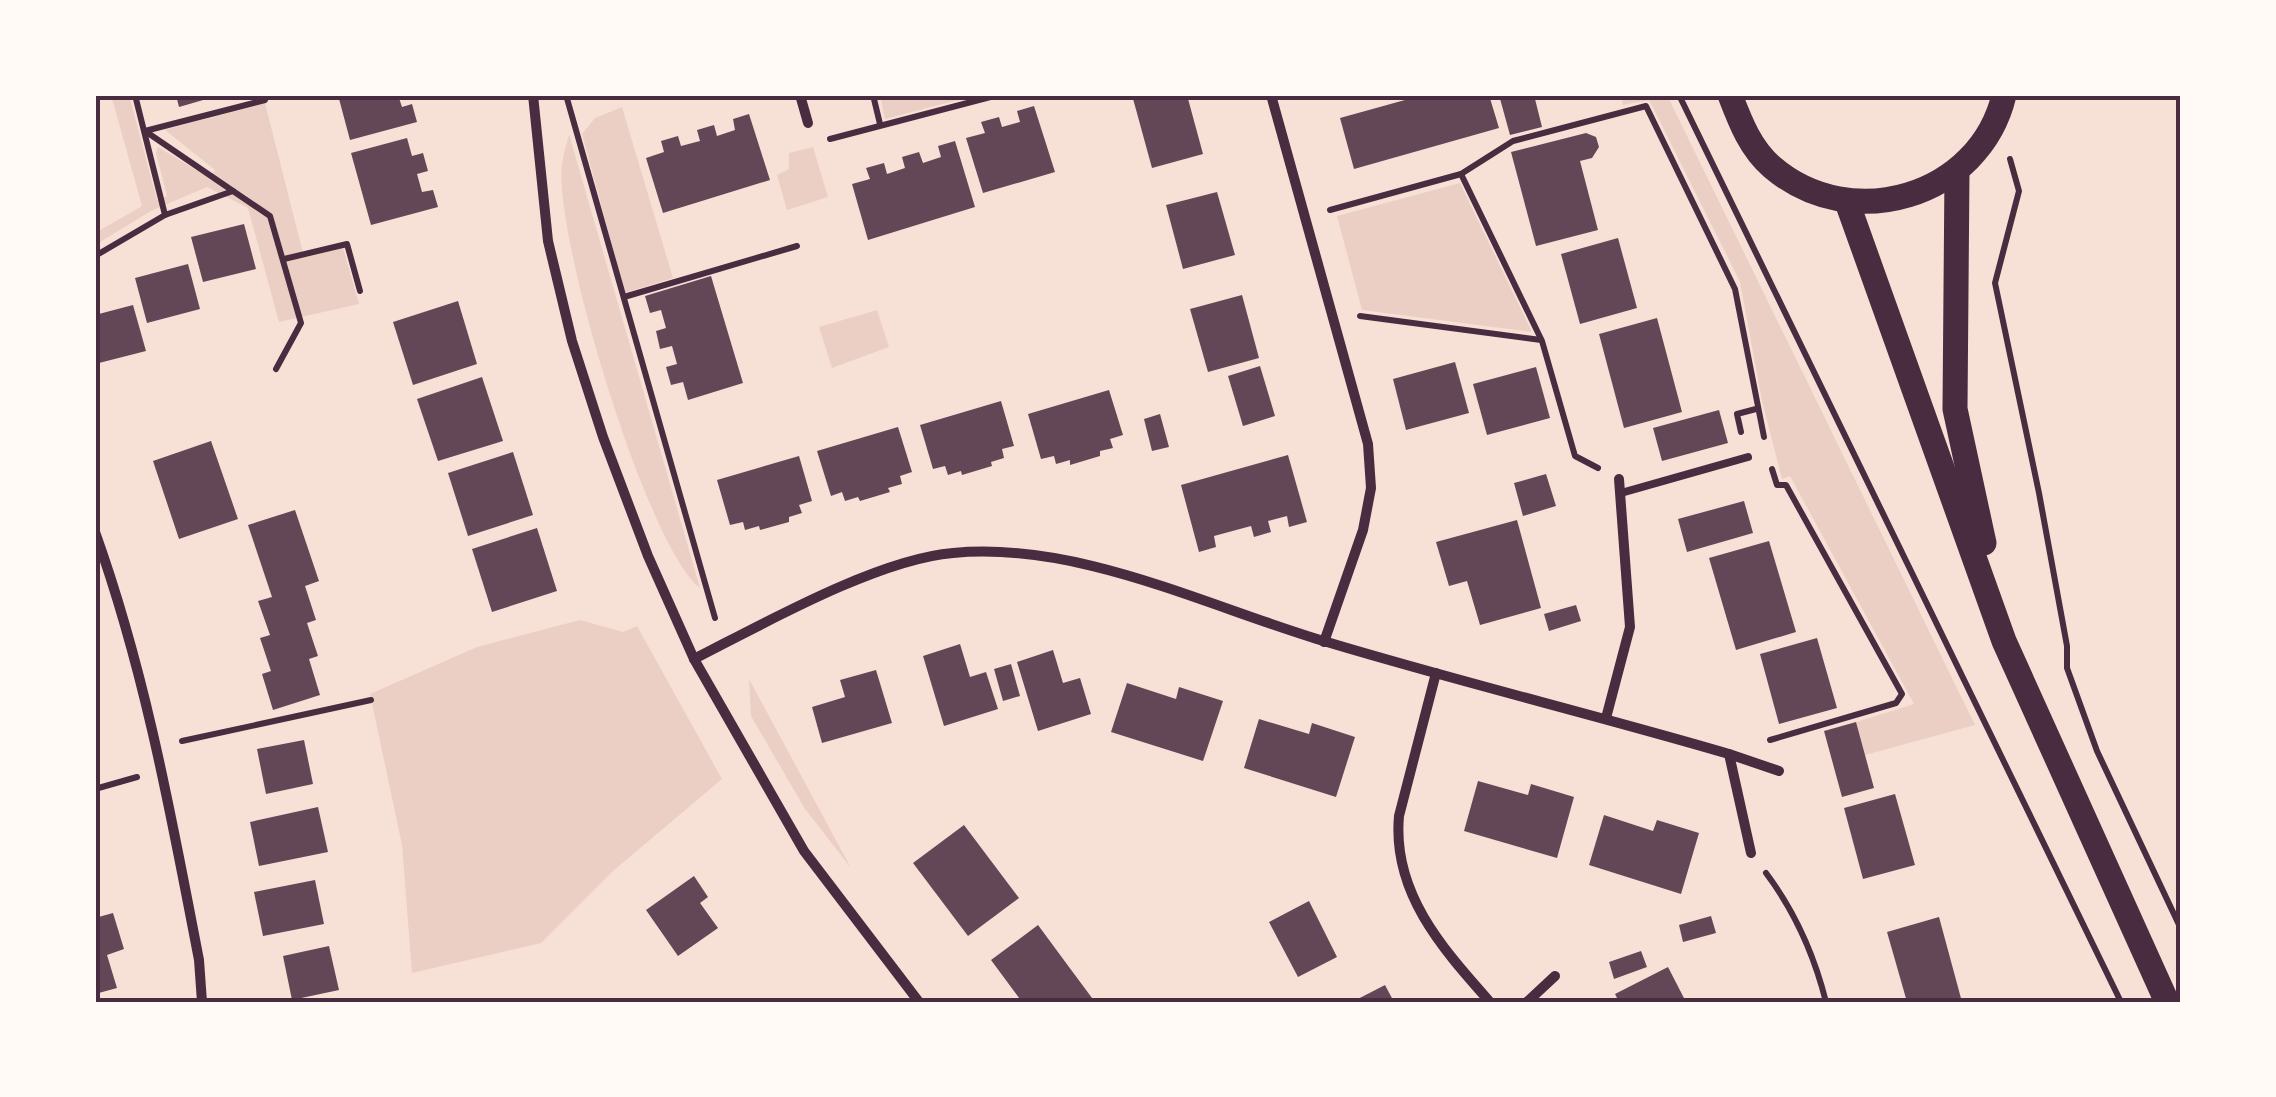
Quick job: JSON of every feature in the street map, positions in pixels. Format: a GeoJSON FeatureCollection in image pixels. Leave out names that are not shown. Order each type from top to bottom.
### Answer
{"type":"FeatureCollection","features":[{"type":"Feature","properties":{"kind":"main road"},"geometry":{"type":"LineString","coordinates":[[1730,95],[1744,132],[1771,166],[1807,190],[1848,202],[1890,202],[1926,191],[1958,171],[1983,144],[2001,110]]}},
{"type":"Feature","properties":{"kind":"main road"},"geometry":{"type":"LineString","coordinates":[[1958,171],[1955,409],[2004,640]]}},
{"type":"Feature","properties":{"kind":"main road"},"geometry":{"type":"LineString","coordinates":[[1848,202],[2004,640],[2167,1002]]}},
{"type":"Feature","properties":{"kind":"street"},"geometry":{"type":"LineString","coordinates":[[533,95],[548,241],[572,341],[602,437],[648,556],[694,659],[804,851],[918,1002]]}},
{"type":"Feature","properties":{"kind":"street"},"geometry":{"type":"LineString","coordinates":[[800,95],[808,123]]}},
{"type":"Feature","properties":{"kind":"street"},"geometry":{"type":"LineString","coordinates":[[1271,95],[1368,444],[1371,488],[1363,530],[1324,642]]}},
{"type":"Feature","properties":{"kind":"street"},"geometry":{"type":"LineString","coordinates":[[1606,718],[1630,627],[1619,479]]}},
{"type":"Feature","properties":{"kind":"street"},"geometry":{"type":"LineString","coordinates":[[95,532],[120,601],[162,770],[199,960],[202,1002]]}},
{"type":"Feature","properties":{"kind":"street"},"geometry":{"type":"LineString","coordinates":[[694,659],[837,590],[896,567],[948,553],[1006,550],[1074,560],[1324,642],[1606,718],[1779,771]]}},
{"type":"Feature","properties":{"kind":"street"},"geometry":{"type":"LineString","coordinates":[[1436,673],[1399,816],[1397,841],[1404,873],[1420,912],[1441,946],[1490,1002]]}},
{"type":"Feature","properties":{"kind":"street"},"geometry":{"type":"LineString","coordinates":[[1730,754],[1751,853]]}},
{"type":"Feature","properties":{"kind":"street"},"geometry":{"type":"LineString","coordinates":[[1527,1002],[1555,976]]}},
{"type":"Feature","properties":{"kind":"lane"},"geometry":{"type":"LineString","coordinates":[[1621,492],[1748,458]]}},
{"type":"Feature","properties":{"kind":"path"},"geometry":{"type":"LineString","coordinates":[[135,95],[165,215]]}},
{"type":"Feature","properties":{"kind":"path"},"geometry":{"type":"LineString","coordinates":[[144,131],[264,100],[267,95]]}},
{"type":"Feature","properties":{"kind":"path"},"geometry":{"type":"LineString","coordinates":[[566,95],[722,644]]}},
{"type":"Feature","properties":{"kind":"path"},"geometry":{"type":"LineString","coordinates":[[873,95],[880,124]]}},
{"type":"Feature","properties":{"kind":"path"},"geometry":{"type":"LineString","coordinates":[[820,142],[998,95]]}},
{"type":"Feature","properties":{"kind":"path"},"geometry":{"type":"LineString","coordinates":[[1679,95],[2120,1002]]}},
{"type":"Feature","properties":{"kind":"path"},"geometry":{"type":"LineString","coordinates":[[1304,218],[1462,174],[1512,140],[1646,106],[1735,290],[1766,447]]}},
{"type":"Feature","properties":{"kind":"path"},"geometry":{"type":"LineString","coordinates":[[2001,110],[2006,147],[2019,191],[1995,284],[2039,493],[2067,668],[2097,751],[2181,929]]}},
{"type":"Feature","properties":{"kind":"path"},"geometry":{"type":"LineString","coordinates":[[144,131],[270,216],[301,323],[276,369]]}},
{"type":"Feature","properties":{"kind":"path"},"geometry":{"type":"LineString","coordinates":[[1462,174],[1542,340],[1575,456],[1619,479]]}},
{"type":"Feature","properties":{"kind":"path"},"geometry":{"type":"LineString","coordinates":[[95,256],[165,215],[233,191]]}},
{"type":"Feature","properties":{"kind":"path"},"geometry":{"type":"LineString","coordinates":[[284,259],[346,244],[360,291]]}},
{"type":"Feature","properties":{"kind":"path"},"geometry":{"type":"LineString","coordinates":[[624,297],[797,246]]}},
{"type":"Feature","properties":{"kind":"path"},"geometry":{"type":"LineString","coordinates":[[1329,311],[1542,340]]}},
{"type":"Feature","properties":{"kind":"path"},"geometry":{"type":"LineString","coordinates":[[1730,754],[1896,703],[1902,694],[1786,485],[1776,485],[1772,466]]}},
{"type":"Feature","properties":{"kind":"path"},"geometry":{"type":"LineString","coordinates":[[156,744],[371,700]]}},
{"type":"Feature","properties":{"kind":"path"},"geometry":{"type":"LineString","coordinates":[[95,789],[162,770]]}},
{"type":"Feature","properties":{"kind":"path"},"geometry":{"type":"LineString","coordinates":[[1751,853],[1789,904],[1815,959],[1826,1002]]}},
{"type":"Feature","properties":{"kind":"shaded area"},"geometry":{"type":"Polygon","coordinates":[[[111,95],[129,95],[157,200],[167,196],[156,153],[158,147],[209,178],[215,170],[165,130],[265,103],[304,257],[343,248],[359,304],[279,322],[248,208],[207,187],[151,211],[95,245],[95,233],[142,206],[111,95]]]}},
{"type":"Feature","properties":{"kind":"shaded area"},"geometry":{"type":"Polygon","coordinates":[[[880,95],[977,95],[885,119],[880,95]]]}},
{"type":"Feature","properties":{"kind":"shaded area"},"geometry":{"type":"Polygon","coordinates":[[[1621,95],[1667,95],[1975,725],[1865,755],[1856,722],[1914,704],[1790,476],[1782,479],[1762,401],[1740,282],[1649,100],[1623,105],[1621,95]]]}},
{"type":"Feature","properties":{"kind":"shaded area"},"geometry":{"type":"Polygon","coordinates":[[[622,107],[673,278],[625,293],[582,134],[595,118],[622,107]]]}},
{"type":"Feature","properties":{"kind":"shaded area"},"geometry":{"type":"Polygon","coordinates":[[[569,134],[700,588],[678,561],[655,515],[631,455],[588,318],[563,201],[562,164],[569,134]]]}},
{"type":"Feature","properties":{"kind":"shaded area"},"geometry":{"type":"Polygon","coordinates":[[[813,147],[828,197],[787,210],[777,175],[789,169],[789,153],[813,147]]]}},
{"type":"Feature","properties":{"kind":"shaded area"},"geometry":{"type":"Polygon","coordinates":[[[1460,183],[1532,332],[1362,310],[1337,216],[1460,183]]]}},
{"type":"Feature","properties":{"kind":"shaded area"},"geometry":{"type":"Polygon","coordinates":[[[877,310],[889,347],[832,368],[819,327],[877,310]]]}},
{"type":"Feature","properties":{"kind":"shaded area"},"geometry":{"type":"Polygon","coordinates":[[[580,620],[623,632],[637,626],[722,779],[613,871],[541,943],[412,973],[402,845],[370,694],[477,647],[580,620]]]}},
{"type":"Feature","properties":{"kind":"shaded area"},"geometry":{"type":"Polygon","coordinates":[[[749,679],[851,868],[805,809],[751,716],[749,679]]]}},
{"type":"Feature","properties":{"kind":"building"},"geometry":{"type":"Polygon","coordinates":[[[176,95],[217,95],[217,96],[179,107],[176,95]]]}},
{"type":"Feature","properties":{"kind":"building"},"geometry":{"type":"Polygon","coordinates":[[[338,95],[398,95],[402,107],[412,104],[417,122],[350,140],[338,95]]]}},
{"type":"Feature","properties":{"kind":"building"},"geometry":{"type":"Polygon","coordinates":[[[1132,95],[1187,95],[1203,154],[1152,168],[1132,95]]]}},
{"type":"Feature","properties":{"kind":"building"},"geometry":{"type":"Polygon","coordinates":[[[1423,95],[1489,95],[1499,128],[1354,169],[1340,118],[1423,95]]]}},
{"type":"Feature","properties":{"kind":"building"},"geometry":{"type":"Polygon","coordinates":[[[1499,95],[1534,95],[1542,127],[1510,135],[1499,95]]]}},
{"type":"Feature","properties":{"kind":"building"},"geometry":{"type":"Polygon","coordinates":[[[1034,106],[1055,172],[983,193],[966,138],[985,133],[981,122],[999,117],[1002,127],[1020,122],[1017,111],[1034,106]]]}},
{"type":"Feature","properties":{"kind":"building"},"geometry":{"type":"Polygon","coordinates":[[[749,114],[770,180],[663,213],[646,158],[664,152],[661,141],[678,136],[681,146],[700,141],[697,130],[714,125],[717,136],[735,130],[733,119],[749,114]]]}},
{"type":"Feature","properties":{"kind":"building"},"geometry":{"type":"Polygon","coordinates":[[[1586,133],[1596,137],[1599,147],[1592,158],[1580,161],[1598,230],[1536,246],[1511,152],[1586,133]]]}},
{"type":"Feature","properties":{"kind":"building"},"geometry":{"type":"Polygon","coordinates":[[[407,138],[412,156],[423,153],[428,171],[417,174],[422,192],[433,190],[438,207],[371,225],[351,153],[407,138]]]}},
{"type":"Feature","properties":{"kind":"building"},"geometry":{"type":"Polygon","coordinates":[[[955,141],[975,207],[868,240],[852,184],[870,179],[866,168],[884,163],[887,174],[905,168],[902,157],[919,152],[923,163],[941,157],[938,146],[955,141]]]}},
{"type":"Feature","properties":{"kind":"building"},"geometry":{"type":"Polygon","coordinates":[[[1217,192],[1235,255],[1183,269],[1166,205],[1217,192]]]}},
{"type":"Feature","properties":{"kind":"building"},"geometry":{"type":"Polygon","coordinates":[[[244,224],[256,269],[203,282],[191,237],[244,224]]]}},
{"type":"Feature","properties":{"kind":"building"},"geometry":{"type":"Polygon","coordinates":[[[1618,238],[1637,308],[1580,324],[1561,254],[1618,238]]]}},
{"type":"Feature","properties":{"kind":"building"},"geometry":{"type":"Polygon","coordinates":[[[188,264],[200,309],[147,323],[135,278],[188,264]]]}},
{"type":"Feature","properties":{"kind":"building"},"geometry":{"type":"Polygon","coordinates":[[[711,276],[743,383],[688,400],[683,382],[671,385],[666,367],[677,364],[672,346],[660,349],[656,331],[666,328],[661,310],[650,313],[645,296],[711,276]]]}},
{"type":"Feature","properties":{"kind":"building"},"geometry":{"type":"Polygon","coordinates":[[[1242,295],[1259,358],[1208,372],[1190,309],[1242,295]]]}},
{"type":"Feature","properties":{"kind":"building"},"geometry":{"type":"Polygon","coordinates":[[[458,301],[477,364],[413,385],[393,322],[458,301]]]}},
{"type":"Feature","properties":{"kind":"building"},"geometry":{"type":"Polygon","coordinates":[[[133,305],[146,351],[95,364],[95,315],[133,305]]]}},
{"type":"Feature","properties":{"kind":"building"},"geometry":{"type":"Polygon","coordinates":[[[1657,318],[1682,412],[1624,428],[1599,334],[1657,318]]]}},
{"type":"Feature","properties":{"kind":"building"},"geometry":{"type":"Polygon","coordinates":[[[1455,362],[1469,413],[1406,430],[1393,379],[1455,362]]]}},
{"type":"Feature","properties":{"kind":"building"},"geometry":{"type":"Polygon","coordinates":[[[1260,366],[1275,416],[1243,426],[1228,376],[1260,366]]]}},
{"type":"Feature","properties":{"kind":"building"},"geometry":{"type":"Polygon","coordinates":[[[1536,367],[1550,418],[1487,435],[1473,384],[1536,367]]]}},
{"type":"Feature","properties":{"kind":"building"},"geometry":{"type":"Polygon","coordinates":[[[482,377],[503,441],[438,461],[417,399],[482,377]]]}},
{"type":"Feature","properties":{"kind":"building"},"geometry":{"type":"Polygon","coordinates":[[[1109,390],[1123,435],[1110,439],[1113,448],[1070,465],[1070,460],[1056,464],[1054,456],[1041,459],[1028,414],[1109,390]]]}},
{"type":"Feature","properties":{"kind":"building"},"geometry":{"type":"Polygon","coordinates":[[[1001,401],[1014,446],[1002,449],[1004,458],[962,475],[961,471],[948,475],[945,466],[933,469],[920,425],[1001,401]]]}},
{"type":"Feature","properties":{"kind":"building"},"geometry":{"type":"Polygon","coordinates":[[[1719,410],[1728,443],[1662,461],[1653,428],[1719,410]]]}},
{"type":"Feature","properties":{"kind":"building"},"geometry":{"type":"Polygon","coordinates":[[[1160,414],[1169,447],[1152,451],[1144,419],[1160,414]]]}},
{"type":"Feature","properties":{"kind":"building"},"geometry":{"type":"Polygon","coordinates":[[[898,427],[912,472],[900,476],[902,484],[860,501],[858,497],[845,501],[842,492],[831,496],[817,451],[898,427]]]}},
{"type":"Feature","properties":{"kind":"building"},"geometry":{"type":"Polygon","coordinates":[[[211,441],[238,519],[179,539],[153,461],[211,441]]]}},
{"type":"Feature","properties":{"kind":"building"},"geometry":{"type":"Polygon","coordinates":[[[513,452],[533,515],[468,536],[448,473],[513,452]]]}},
{"type":"Feature","properties":{"kind":"building"},"geometry":{"type":"Polygon","coordinates":[[[1288,455],[1307,522],[1289,527],[1287,516],[1268,521],[1271,532],[1254,537],[1251,526],[1214,536],[1216,547],[1199,552],[1181,485],[1288,455]]]}},
{"type":"Feature","properties":{"kind":"building"},"geometry":{"type":"Polygon","coordinates":[[[799,456],[812,501],[799,505],[802,513],[789,517],[789,522],[760,530],[759,526],[745,530],[743,522],[730,525],[717,480],[799,456]]]}},
{"type":"Feature","properties":{"kind":"building"},"geometry":{"type":"Polygon","coordinates":[[[1546,474],[1556,506],[1523,516],[1514,483],[1546,474]]]}},
{"type":"Feature","properties":{"kind":"building"},"geometry":{"type":"Polygon","coordinates":[[[1744,501],[1753,533],[1687,552],[1678,519],[1744,501]]]}},
{"type":"Feature","properties":{"kind":"building"},"geometry":{"type":"Polygon","coordinates":[[[295,510],[319,581],[305,586],[316,620],[307,623],[318,656],[309,659],[320,695],[273,710],[262,674],[271,671],[260,638],[270,635],[258,601],[272,597],[248,525],[295,510]]]}},
{"type":"Feature","properties":{"kind":"building"},"geometry":{"type":"Polygon","coordinates":[[[1517,520],[1541,608],[1480,625],[1467,581],[1449,586],[1436,542],[1517,520]]]}},
{"type":"Feature","properties":{"kind":"building"},"geometry":{"type":"Polygon","coordinates":[[[537,528],[557,591],[492,612],[472,549],[537,528]]]}},
{"type":"Feature","properties":{"kind":"building"},"geometry":{"type":"Polygon","coordinates":[[[1769,541],[1796,632],[1736,650],[1709,558],[1769,541]]]}},
{"type":"Feature","properties":{"kind":"building"},"geometry":{"type":"Polygon","coordinates":[[[1576,605],[1581,621],[1549,631],[1544,614],[1576,605]]]}},
{"type":"Feature","properties":{"kind":"building"},"geometry":{"type":"Polygon","coordinates":[[[1817,638],[1837,708],[1779,724],[1760,654],[1817,638]]]}},
{"type":"Feature","properties":{"kind":"building"},"geometry":{"type":"Polygon","coordinates":[[[960,644],[970,677],[986,672],[998,709],[944,726],[923,656],[960,644]]]}},
{"type":"Feature","properties":{"kind":"building"},"geometry":{"type":"Polygon","coordinates":[[[1053,650],[1063,683],[1080,678],[1091,714],[1038,731],[1017,662],[1053,650]]]}},
{"type":"Feature","properties":{"kind":"building"},"geometry":{"type":"Polygon","coordinates":[[[1011,664],[1020,696],[1003,701],[994,669],[1011,664]]]}},
{"type":"Feature","properties":{"kind":"building"},"geometry":{"type":"Polygon","coordinates":[[[876,670],[892,723],[822,743],[812,707],[845,697],[840,680],[876,670]]]}},
{"type":"Feature","properties":{"kind":"building"},"geometry":{"type":"Polygon","coordinates":[[[1127,683],[1176,699],[1179,687],[1223,701],[1203,761],[1111,732],[1127,683]]]}},
{"type":"Feature","properties":{"kind":"building"},"geometry":{"type":"Polygon","coordinates":[[[1259,719],[1309,734],[1312,723],[1355,737],[1336,797],[1244,768],[1259,719]]]}},
{"type":"Feature","properties":{"kind":"building"},"geometry":{"type":"Polygon","coordinates":[[[1856,722],[1874,788],[1842,797],[1824,731],[1856,722]]]}},
{"type":"Feature","properties":{"kind":"building"},"geometry":{"type":"Polygon","coordinates":[[[304,740],[313,784],[266,794],[257,749],[304,740]]]}},
{"type":"Feature","properties":{"kind":"building"},"geometry":{"type":"Polygon","coordinates":[[[1478,781],[1528,795],[1531,784],[1574,797],[1557,858],[1464,831],[1478,781]]]}},
{"type":"Feature","properties":{"kind":"building"},"geometry":{"type":"Polygon","coordinates":[[[1895,794],[1915,865],[1863,879],[1844,808],[1895,794]]]}},
{"type":"Feature","properties":{"kind":"building"},"geometry":{"type":"Polygon","coordinates":[[[318,807],[328,852],[259,866],[250,822],[318,807]]]}},
{"type":"Feature","properties":{"kind":"building"},"geometry":{"type":"Polygon","coordinates":[[[1604,815],[1653,831],[1657,820],[1699,833],[1681,894],[1589,865],[1604,815]]]}},
{"type":"Feature","properties":{"kind":"building"},"geometry":{"type":"Polygon","coordinates":[[[964,825],[1019,898],[968,936],[913,863],[964,825]]]}},
{"type":"Feature","properties":{"kind":"building"},"geometry":{"type":"Polygon","coordinates":[[[694,876],[708,897],[700,903],[718,928],[678,956],[646,910],[694,876]]]}},
{"type":"Feature","properties":{"kind":"building"},"geometry":{"type":"Polygon","coordinates":[[[315,880],[324,924],[263,936],[254,892],[315,880]]]}},
{"type":"Feature","properties":{"kind":"building"},"geometry":{"type":"Polygon","coordinates":[[[1309,901],[1337,957],[1298,977],[1269,922],[1309,901]]]}},
{"type":"Feature","properties":{"kind":"building"},"geometry":{"type":"Polygon","coordinates":[[[113,913],[124,949],[107,955],[117,988],[95,994],[95,918],[113,913]]]}},
{"type":"Feature","properties":{"kind":"building"},"geometry":{"type":"Polygon","coordinates":[[[1711,916],[1716,933],[1683,942],[1679,925],[1711,916]]]}},
{"type":"Feature","properties":{"kind":"building"},"geometry":{"type":"Polygon","coordinates":[[[1939,917],[1962,1002],[1907,1002],[1887,932],[1939,917]]]}},
{"type":"Feature","properties":{"kind":"building"},"geometry":{"type":"Polygon","coordinates":[[[1038,925],[1095,1002],[1022,1002],[991,960],[1038,925]]]}},
{"type":"Feature","properties":{"kind":"building"},"geometry":{"type":"Polygon","coordinates":[[[329,946],[339,990],[292,1000],[283,956],[329,946]]]}},
{"type":"Feature","properties":{"kind":"building"},"geometry":{"type":"Polygon","coordinates":[[[1641,951],[1647,967],[1614,979],[1609,962],[1641,951]]]}},
{"type":"Feature","properties":{"kind":"building"},"geometry":{"type":"Polygon","coordinates":[[[1668,967],[1686,1002],[1619,1002],[1615,994],[1668,967]]]}},
{"type":"Feature","properties":{"kind":"building"},"geometry":{"type":"Polygon","coordinates":[[[1385,985],[1394,1002],[1352,1002],[1385,985]]]}}]}
